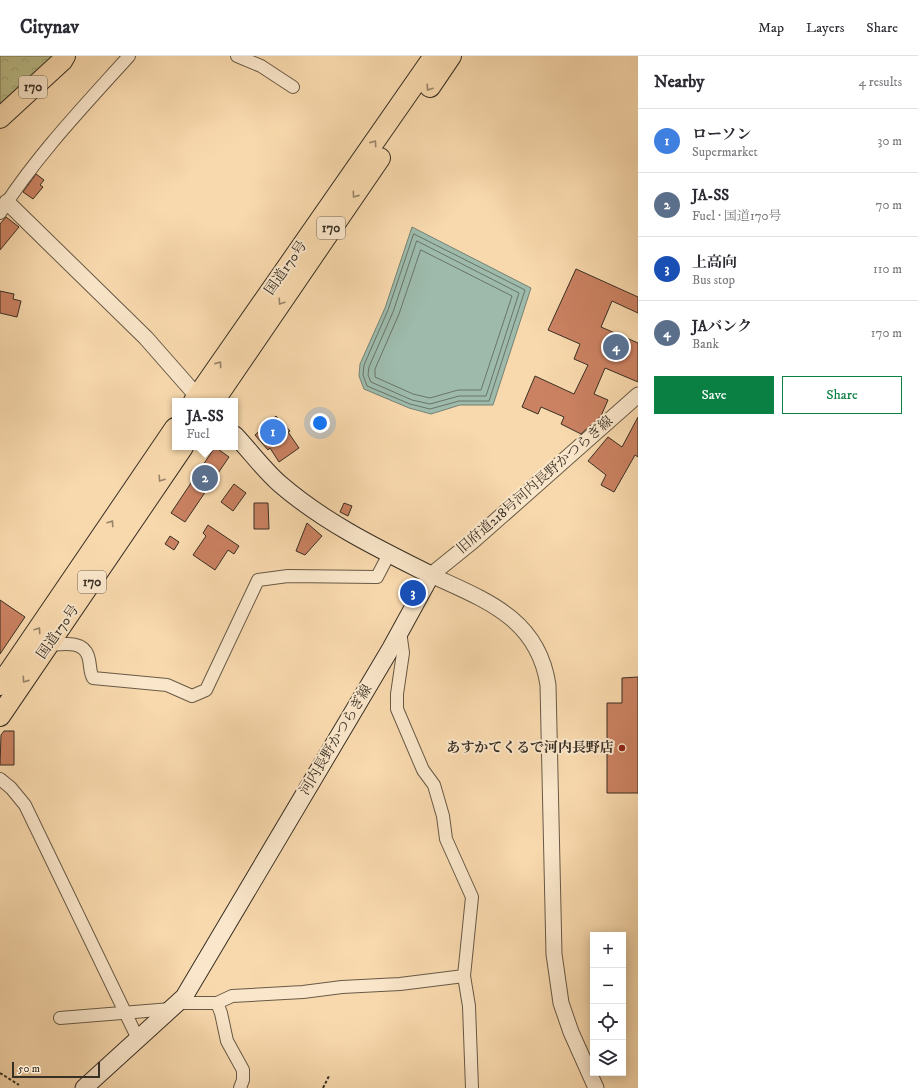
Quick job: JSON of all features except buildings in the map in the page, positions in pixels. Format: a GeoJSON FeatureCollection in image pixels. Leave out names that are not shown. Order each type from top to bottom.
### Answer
{"type":"FeatureCollection","features":[{"type":"Feature","properties":{"kind":"highway","name":"170"},"geometry":{"type":"LineString","coordinates":[[0,118],[62,61],[65,56]]}},
{"type":"Feature","properties":{"kind":"highway","name":"国道170号"},"geometry":{"type":"LineString","coordinates":[[203,398],[434,56]]}},
{"type":"Feature","properties":{"kind":"highway","name":"国道170号"},"geometry":{"type":"LineString","coordinates":[[203,398],[451,56]]}},
{"type":"Feature","properties":{"kind":"highway","name":"国道170号"},"geometry":{"type":"LineString","coordinates":[[0,685],[172,432]]}},
{"type":"Feature","properties":{"kind":"highway","name":"国道170号"},"geometry":{"type":"LineString","coordinates":[[0,716],[181,450]]}},
{"type":"Feature","properties":{"kind":"main road"},"geometry":{"type":"LineString","coordinates":[[238,438],[280,484],[312,509],[347,531],[431,575]]}},
{"type":"Feature","properties":{"kind":"main road","name":"河内長野かつらぎ線"},"geometry":{"type":"LineString","coordinates":[[84,1088],[184,997],[400,631],[431,575]]}},
{"type":"Feature","properties":{"kind":"street"},"geometry":{"type":"LineString","coordinates":[[129,56],[83,107],[27,174],[3,208],[146,338],[200,398]]}},
{"type":"Feature","properties":{"kind":"street"},"geometry":{"type":"LineString","coordinates":[[238,56],[261,66],[293,87]]}},
{"type":"Feature","properties":{"kind":"street","name":"旧府道218号河内長野かつらぎ線"},"geometry":{"type":"LineString","coordinates":[[431,575],[472,541],[638,395]]}},
{"type":"Feature","properties":{"kind":"street"},"geometry":{"type":"LineString","coordinates":[[49,645],[75,644],[84,648],[88,656],[90,672],[93,678],[167,685],[192,696],[206,690],[258,580],[288,576],[378,577],[389,554]]}},
{"type":"Feature","properties":{"kind":"street"},"geometry":{"type":"LineString","coordinates":[[431,575],[483,600],[521,627],[532,639],[545,665],[548,684],[554,954],[561,1003],[571,1032],[596,1088]]}},
{"type":"Feature","properties":{"kind":"street"},"geometry":{"type":"LineString","coordinates":[[400,631],[403,653],[397,694],[397,710],[423,770],[434,785],[443,816],[446,839],[472,897],[464,976],[469,1006],[472,1088]]}},
{"type":"Feature","properties":{"kind":"street"},"geometry":{"type":"LineString","coordinates":[[0,779],[11,788],[25,805],[138,1039]]}},
{"type":"Feature","properties":{"kind":"street"},"geometry":{"type":"LineString","coordinates":[[60,1018],[217,1003],[232,996],[400,984],[464,976]]}},
{"type":"Feature","properties":{"kind":"street"},"geometry":{"type":"LineString","coordinates":[[217,1003],[221,1013],[227,1041],[243,1070],[243,1080],[240,1088]]}},
{"type":"Feature","properties":{"kind":"path"},"geometry":{"type":"LineString","coordinates":[[0,1073],[19,1085]]}},
{"type":"Feature","properties":{"kind":"path"},"geometry":{"type":"LineString","coordinates":[[324,1088],[329,1076]]}},
{"type":"Feature","properties":{"kind":"green space"},"geometry":{"type":"Polygon","coordinates":[[[0,56],[56,56],[0,110],[0,56]]]}},
{"type":"Feature","properties":{"kind":"water"},"geometry":{"type":"Polygon","coordinates":[[[412,227],[531,288],[493,405],[460,405],[431,414],[409,408],[364,389],[359,376],[360,364],[385,308],[412,227]]]}},
{"type":"Feature","properties":{"kind":"place","name":"JAバンク"},"geometry":{"type":"Point","coordinates":[616,347]}},
{"type":"Feature","properties":{"kind":"place","name":"ローソン"},"geometry":{"type":"Point","coordinates":[273,432]}},
{"type":"Feature","properties":{"kind":"place","name":"JA-SS"},"geometry":{"type":"Point","coordinates":[205,478]}},
{"type":"Feature","properties":{"kind":"place","name":"上高向"},"geometry":{"type":"Point","coordinates":[413,593]}},
{"type":"Feature","properties":{"kind":"place","name":"あすかてくるで河内長野店"},"geometry":{"type":"Point","coordinates":[622,748]}}]}
